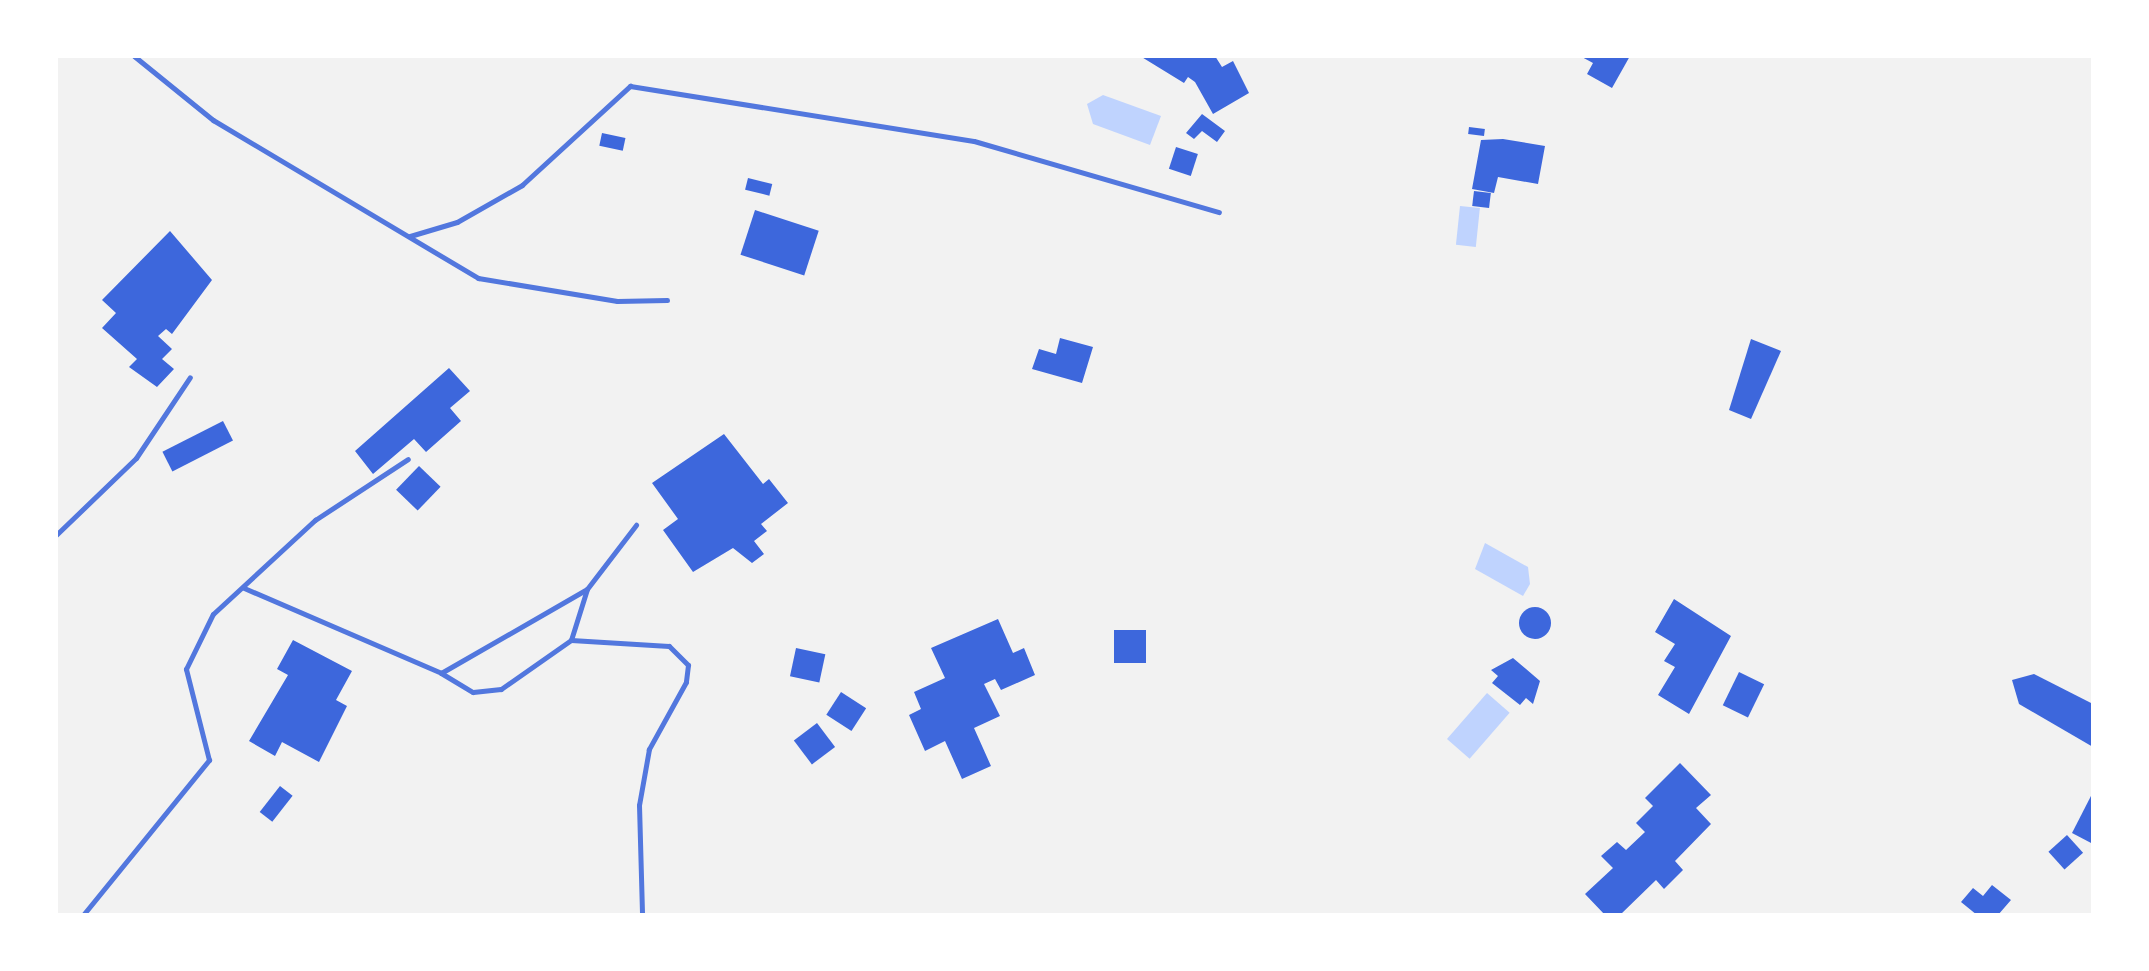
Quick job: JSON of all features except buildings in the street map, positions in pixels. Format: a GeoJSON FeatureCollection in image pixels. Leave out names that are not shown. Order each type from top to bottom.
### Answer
{"type":"FeatureCollection","features":[{"type":"Feature","properties":{"kind":"lane"},"geometry":{"type":"LineString","coordinates":[[134,56],[213,120],[478,278],[617,301],[667,300]]}},
{"type":"Feature","properties":{"kind":"lane"},"geometry":{"type":"LineString","coordinates":[[410,236],[457,222],[522,185],[630,86],[974,141],[1219,212]]}},
{"type":"Feature","properties":{"kind":"lane"},"geometry":{"type":"LineString","coordinates":[[56,535],[136,458],[190,377]]}},
{"type":"Feature","properties":{"kind":"lane"},"geometry":{"type":"LineString","coordinates":[[83,915],[201,776],[209,760],[207,735],[188,660],[213,614],[315,520],[408,459]]}},
{"type":"Feature","properties":{"kind":"lane"},"geometry":{"type":"LineString","coordinates":[[244,588],[441,673],[473,692],[501,689],[571,640],[587,589],[635,525]]}},
{"type":"Feature","properties":{"kind":"lane"},"geometry":{"type":"LineString","coordinates":[[441,673],[587,589]]}},
{"type":"Feature","properties":{"kind":"lane"},"geometry":{"type":"LineString","coordinates":[[571,640],[670,646],[688,665],[686,682],[649,749],[639,804],[642,915]]}},
{"type":"Feature","properties":{"kind":"water"},"geometry":{"type":"Polygon","coordinates":[[[1103,95],[1161,116],[1150,145],[1093,124],[1087,104],[1103,95]]]}},
{"type":"Feature","properties":{"kind":"water"},"geometry":{"type":"Polygon","coordinates":[[[1460,206],[1480,208],[1476,247],[1456,245],[1460,206]]]}},
{"type":"Feature","properties":{"kind":"water"},"geometry":{"type":"Polygon","coordinates":[[[1485,543],[1528,567],[1530,584],[1523,596],[1475,569],[1485,543]]]}},
{"type":"Feature","properties":{"kind":"water"},"geometry":{"type":"Polygon","coordinates":[[[1487,693],[1510,713],[1470,759],[1447,739],[1487,693]]]}}]}
